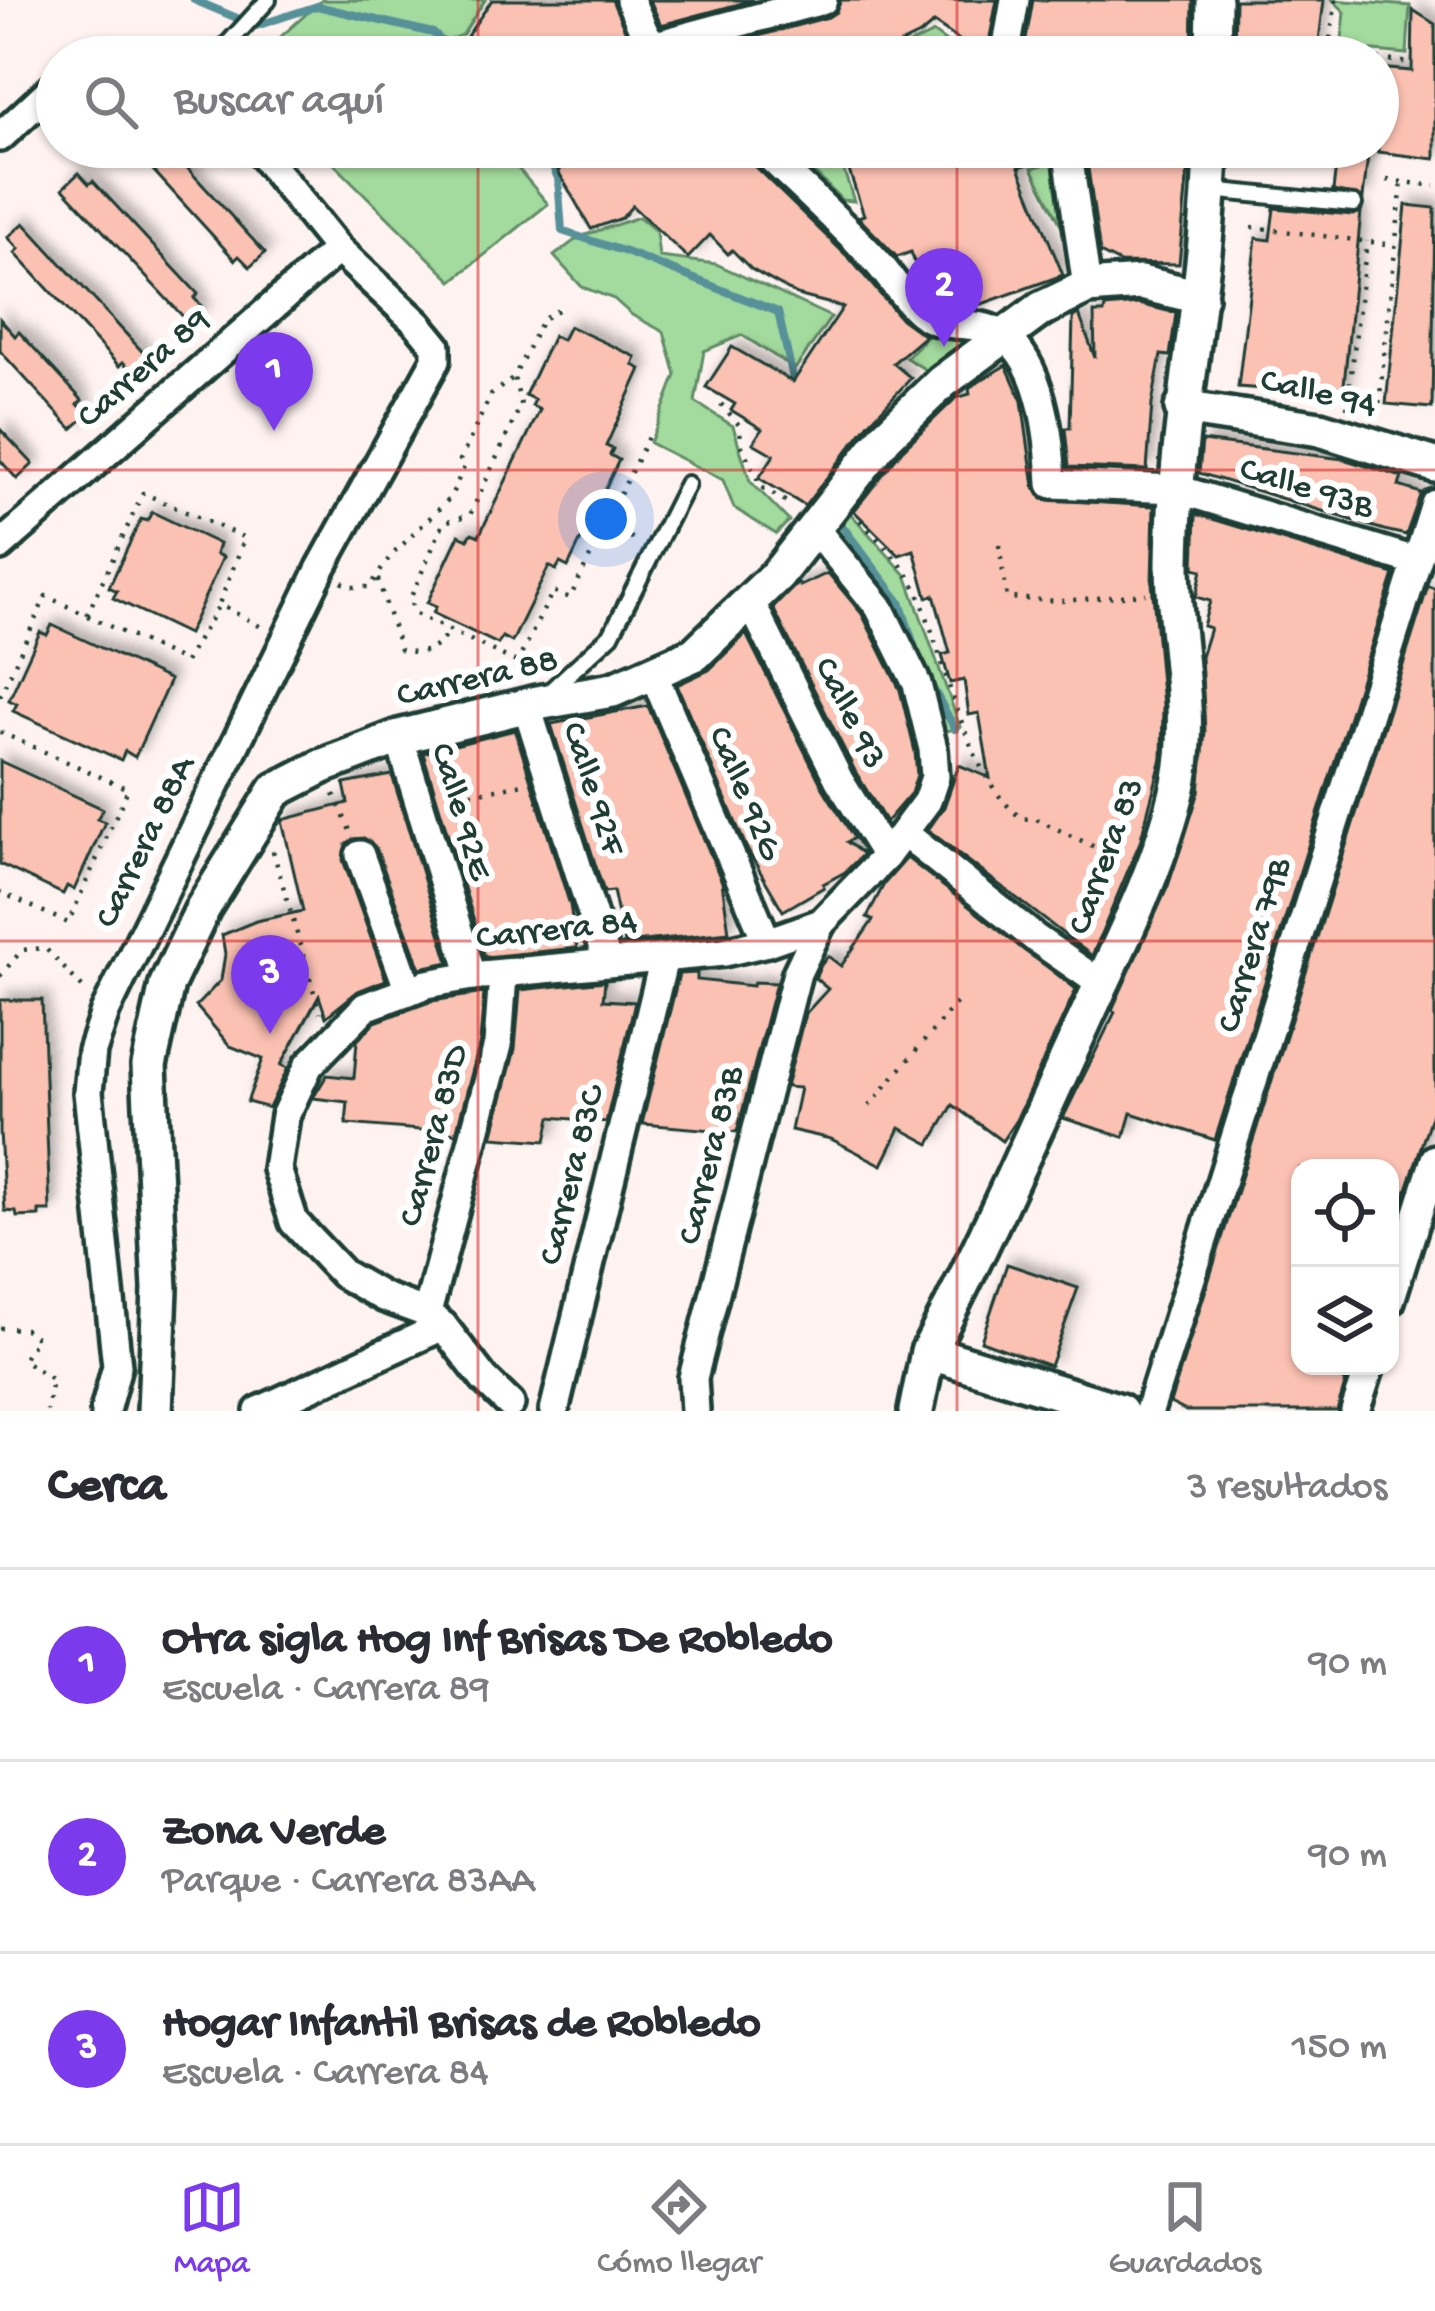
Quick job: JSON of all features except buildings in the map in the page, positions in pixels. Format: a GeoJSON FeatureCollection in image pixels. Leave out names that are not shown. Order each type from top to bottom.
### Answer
{"type":"FeatureCollection","features":[{"type":"Feature","properties":{"kind":"street"},"geometry":{"type":"LineString","coordinates":[[630,0],[650,36]]}},
{"type":"Feature","properties":{"kind":"street"},"geometry":{"type":"LineString","coordinates":[[689,36],[823,0]]}},
{"type":"Feature","properties":{"kind":"street"},"geometry":{"type":"LineString","coordinates":[[1009,36],[1016,0]]}},
{"type":"Feature","properties":{"kind":"street"},"geometry":{"type":"LineString","coordinates":[[1213,36],[1214,0]]}},
{"type":"Feature","properties":{"kind":"street"},"geometry":{"type":"LineString","coordinates":[[0,137],[36,104]]}},
{"type":"Feature","properties":{"kind":"street"},"geometry":{"type":"LineString","coordinates":[[273,168],[338,249]]}},
{"type":"Feature","properties":{"kind":"street"},"geometry":{"type":"LineString","coordinates":[[781,168],[877,262],[921,313],[935,322],[989,329],[1004,338]]}},
{"type":"Feature","properties":{"kind":"street"},"geometry":{"type":"LineString","coordinates":[[1070,168],[1087,287]]}},
{"type":"Feature","properties":{"kind":"street","name":"Carrera 83"},"geometry":{"type":"LineString","coordinates":[[916,1411],[928,1352],[1101,984],[1150,873],[1178,787],[1184,736],[1174,591],[1177,488],[1210,168]]}},
{"type":"Feature","properties":{"kind":"street","name":"Carrera 88A"},"geometry":{"type":"LineString","coordinates":[[105,1411],[117,1366],[88,1092],[92,1051],[105,1012],[285,640],[436,360],[436,346],[338,249]]}},
{"type":"Feature","properties":{"kind":"street","name":"Carrera 89"},"geometry":{"type":"LineString","coordinates":[[0,546],[338,249]]}},
{"type":"Feature","properties":{"kind":"street","name":"Carrera 88"},"geometry":{"type":"LineString","coordinates":[[155,1411],[160,1288],[148,1066],[167,984],[202,908],[276,790],[399,737],[613,690],[695,654],[778,574],[886,436],[942,382],[1051,302],[1087,287],[1141,283],[1200,297]]}},
{"type":"Feature","properties":{"kind":"street","name":"Calle 93B"},"geometry":{"type":"LineString","coordinates":[[1004,338],[1040,394],[1050,439],[1052,484],[1177,488],[1414,561]]}},
{"type":"Feature","properties":{"kind":"street","name":"Calle 94"},"geometry":{"type":"LineString","coordinates":[[1182,408],[1320,429],[1435,465]]}},
{"type":"Feature","properties":{"kind":"street","name":"Carrera 79B"},"geometry":{"type":"LineString","coordinates":[[1149,1411],[1435,504]]}},
{"type":"Feature","properties":{"kind":"street","name":"Carrera 84"},"geometry":{"type":"LineString","coordinates":[[435,1320],[343,1274],[294,1222],[277,1169],[285,1116],[309,1066],[365,1007],[409,991],[472,976],[664,958],[767,942],[821,922],[886,856],[927,801],[935,777],[934,749],[916,683],[879,607],[825,515]]}},
{"type":"Feature","properties":{"kind":"street","name":"Calle 93"},"geometry":{"type":"LineString","coordinates":[[750,601],[839,780],[886,856]]}},
{"type":"Feature","properties":{"kind":"street","name":"Calle 92G"},"geometry":{"type":"LineString","coordinates":[[653,673],[767,942]]}},
{"type":"Feature","properties":{"kind":"street","name":"Calle 92F"},"geometry":{"type":"LineString","coordinates":[[532,705],[550,780],[607,961]]}},
{"type":"Feature","properties":{"kind":"street","name":"Calle 92E"},"geometry":{"type":"LineString","coordinates":[[399,737],[472,976]]}},
{"type":"Feature","properties":{"kind":"street"},"geometry":{"type":"LineString","coordinates":[[905,834],[1101,984]]}},
{"type":"Feature","properties":{"kind":"street"},"geometry":{"type":"LineString","coordinates":[[360,855],[409,991]]}},
{"type":"Feature","properties":{"kind":"street","name":"Carrera 83B"},"geometry":{"type":"LineString","coordinates":[[695,1411],[693,1378],[785,1018],[797,973],[821,922]]}},
{"type":"Feature","properties":{"kind":"street","name":"Carrera 83C"},"geometry":{"type":"LineString","coordinates":[[554,1411],[664,958]]}},
{"type":"Feature","properties":{"kind":"street","name":"Carrera 83D"},"geometry":{"type":"LineString","coordinates":[[435,1320],[498,1046],[503,975]]}},
{"type":"Feature","properties":{"kind":"street"},"geometry":{"type":"LineString","coordinates":[[1399,1273],[1435,1159]]}},
{"type":"Feature","properties":{"kind":"street"},"geometry":{"type":"LineString","coordinates":[[260,1411],[435,1320],[512,1408]]}},
{"type":"Feature","properties":{"kind":"street"},"geometry":{"type":"LineString","coordinates":[[928,1352],[1120,1411]]}},
{"type":"Feature","properties":{"kind":"street"},"geometry":{"type":"LineString","coordinates":[[1355,1411],[1367,1375]]}},
{"type":"Feature","properties":{"kind":"lane"},"geometry":{"type":"LineString","coordinates":[[234,36],[264,4]]}},
{"type":"Feature","properties":{"kind":"lane"},"geometry":{"type":"LineString","coordinates":[[1210,190],[1354,204]]}},
{"type":"Feature","properties":{"kind":"lane"},"geometry":{"type":"LineString","coordinates":[[532,705],[611,634],[687,484]]}},
{"type":"Feature","properties":{"kind":"path"},"geometry":{"type":"LineString","coordinates":[[1331,36],[1336,0]]}},
{"type":"Feature","properties":{"kind":"path"},"geometry":{"type":"LineString","coordinates":[[1399,61],[1410,62]]}},
{"type":"Feature","properties":{"kind":"path"},"geometry":{"type":"LineString","coordinates":[[1387,181],[1435,186]]}},
{"type":"Feature","properties":{"kind":"path"},"geometry":{"type":"LineString","coordinates":[[1377,423],[1402,182]]}},
{"type":"Feature","properties":{"kind":"path"},"geometry":{"type":"LineString","coordinates":[[1252,227],[1395,244]]}},
{"type":"Feature","properties":{"kind":"path"},"geometry":{"type":"LineString","coordinates":[[1346,415],[1367,241]]}},
{"type":"Feature","properties":{"kind":"path"},"geometry":{"type":"LineString","coordinates":[[321,568],[350,587],[370,587],[378,579],[389,557],[450,498],[465,465],[460,460],[491,395],[514,377],[542,320],[558,310]]}},
{"type":"Feature","properties":{"kind":"path"},"geometry":{"type":"LineString","coordinates":[[514,377],[520,405],[510,431],[470,515],[444,522],[409,605],[414,613],[514,661],[553,591],[570,598],[648,437]]}},
{"type":"Feature","properties":{"kind":"path"},"geometry":{"type":"LineString","coordinates":[[721,404],[740,426],[741,444],[760,487],[873,534],[901,562],[917,593],[957,719],[1006,807],[1023,819],[1034,818],[1150,873]]}},
{"type":"Feature","properties":{"kind":"path"},"geometry":{"type":"LineString","coordinates":[[0,696],[46,596],[185,662],[219,604],[245,538],[143,493],[87,615]]}},
{"type":"Feature","properties":{"kind":"path"},"geometry":{"type":"LineString","coordinates":[[600,517],[640,543]]}},
{"type":"Feature","properties":{"kind":"path"},"geometry":{"type":"LineString","coordinates":[[868,544],[873,534]]}},
{"type":"Feature","properties":{"kind":"path"},"geometry":{"type":"LineString","coordinates":[[998,545],[1007,598],[1060,601],[1174,591]]}},
{"type":"Feature","properties":{"kind":"path"},"geometry":{"type":"LineString","coordinates":[[378,579],[400,649],[428,652],[450,630]]}},
{"type":"Feature","properties":{"kind":"path"},"geometry":{"type":"LineString","coordinates":[[219,604],[285,640]]}},
{"type":"Feature","properties":{"kind":"path"},"geometry":{"type":"LineString","coordinates":[[0,733],[128,789],[68,923],[0,892]]}},
{"type":"Feature","properties":{"kind":"path"},"geometry":{"type":"LineString","coordinates":[[323,766],[360,855]]}},
{"type":"Feature","properties":{"kind":"path"},"geometry":{"type":"LineString","coordinates":[[418,803],[550,780]]}},
{"type":"Feature","properties":{"kind":"path"},"geometry":{"type":"LineString","coordinates":[[271,843],[320,1012],[332,1037]]}},
{"type":"Feature","properties":{"kind":"path"},"geometry":{"type":"LineString","coordinates":[[0,976],[22,950],[45,948],[105,1012]]}},
{"type":"Feature","properties":{"kind":"path"},"geometry":{"type":"LineString","coordinates":[[869,1106],[958,1001]]}},
{"type":"Feature","properties":{"kind":"path"},"geometry":{"type":"LineString","coordinates":[[0,1328],[25,1330],[37,1338],[23,1360],[52,1379],[47,1411]]}},
{"type":"Feature","properties":{"kind":"green space"},"geometry":{"type":"Polygon","coordinates":[[[322,0],[485,0],[459,36],[282,36],[322,0]]]}},
{"type":"Feature","properties":{"kind":"green space"},"geometry":{"type":"Polygon","coordinates":[[[1333,0],[1410,6],[1407,54],[1399,53],[1399,36],[1342,36],[1345,12],[1333,0]]]}},
{"type":"Feature","properties":{"kind":"green space"},"geometry":{"type":"Polygon","coordinates":[[[338,168],[518,168],[548,204],[452,281],[338,168]]]}},
{"type":"Feature","properties":{"kind":"green space"},"geometry":{"type":"Polygon","coordinates":[[[810,168],[843,168],[854,201],[842,200],[810,168]]]}},
{"type":"Feature","properties":{"kind":"green space"},"geometry":{"type":"Polygon","coordinates":[[[1032,168],[1062,168],[1072,219],[1065,233],[1032,168]]]}},
{"type":"Feature","properties":{"kind":"green space"},"geometry":{"type":"Polygon","coordinates":[[[639,217],[656,231],[659,257],[716,264],[831,317],[795,369],[742,335],[704,351],[695,402],[733,426],[750,481],[789,521],[776,534],[734,508],[723,480],[650,443],[676,375],[664,332],[614,299],[582,287],[554,256],[579,237],[639,217]]]}},
{"type":"Feature","properties":{"kind":"green space"},"geometry":{"type":"Polygon","coordinates":[[[930,334],[991,336],[928,371],[906,358],[930,334]]]}},
{"type":"Feature","properties":{"kind":"green space"},"geometry":{"type":"Polygon","coordinates":[[[842,504],[906,575],[960,727],[941,733],[823,525],[842,504]]]}},
{"type":"Feature","properties":{"kind":"waterway"},"geometry":{"type":"LineString","coordinates":[[194,0],[256,26],[317,6],[436,36]]}},
{"type":"Feature","properties":{"kind":"waterway"},"geometry":{"type":"LineString","coordinates":[[553,168],[562,231],[778,312],[793,378],[798,382]]}},
{"type":"Feature","properties":{"kind":"waterway"},"geometry":{"type":"LineString","coordinates":[[833,514],[900,602],[919,660]]}},
{"type":"Feature","properties":{"kind":"waterway"},"geometry":{"type":"LineString","coordinates":[[928,679],[955,729]]}},
{"type":"Feature","properties":{"kind":"place","name":"Zona Verde"},"geometry":{"type":"Point","coordinates":[944,347]}},
{"type":"Feature","properties":{"kind":"place","name":"Otra sigla Hog Inf Brisas De Robledo"},"geometry":{"type":"Point","coordinates":[274,431]}},
{"type":"Feature","properties":{"kind":"place","name":"Hogar Infantil Brisas de Robledo"},"geometry":{"type":"Point","coordinates":[270,1034]}}]}
